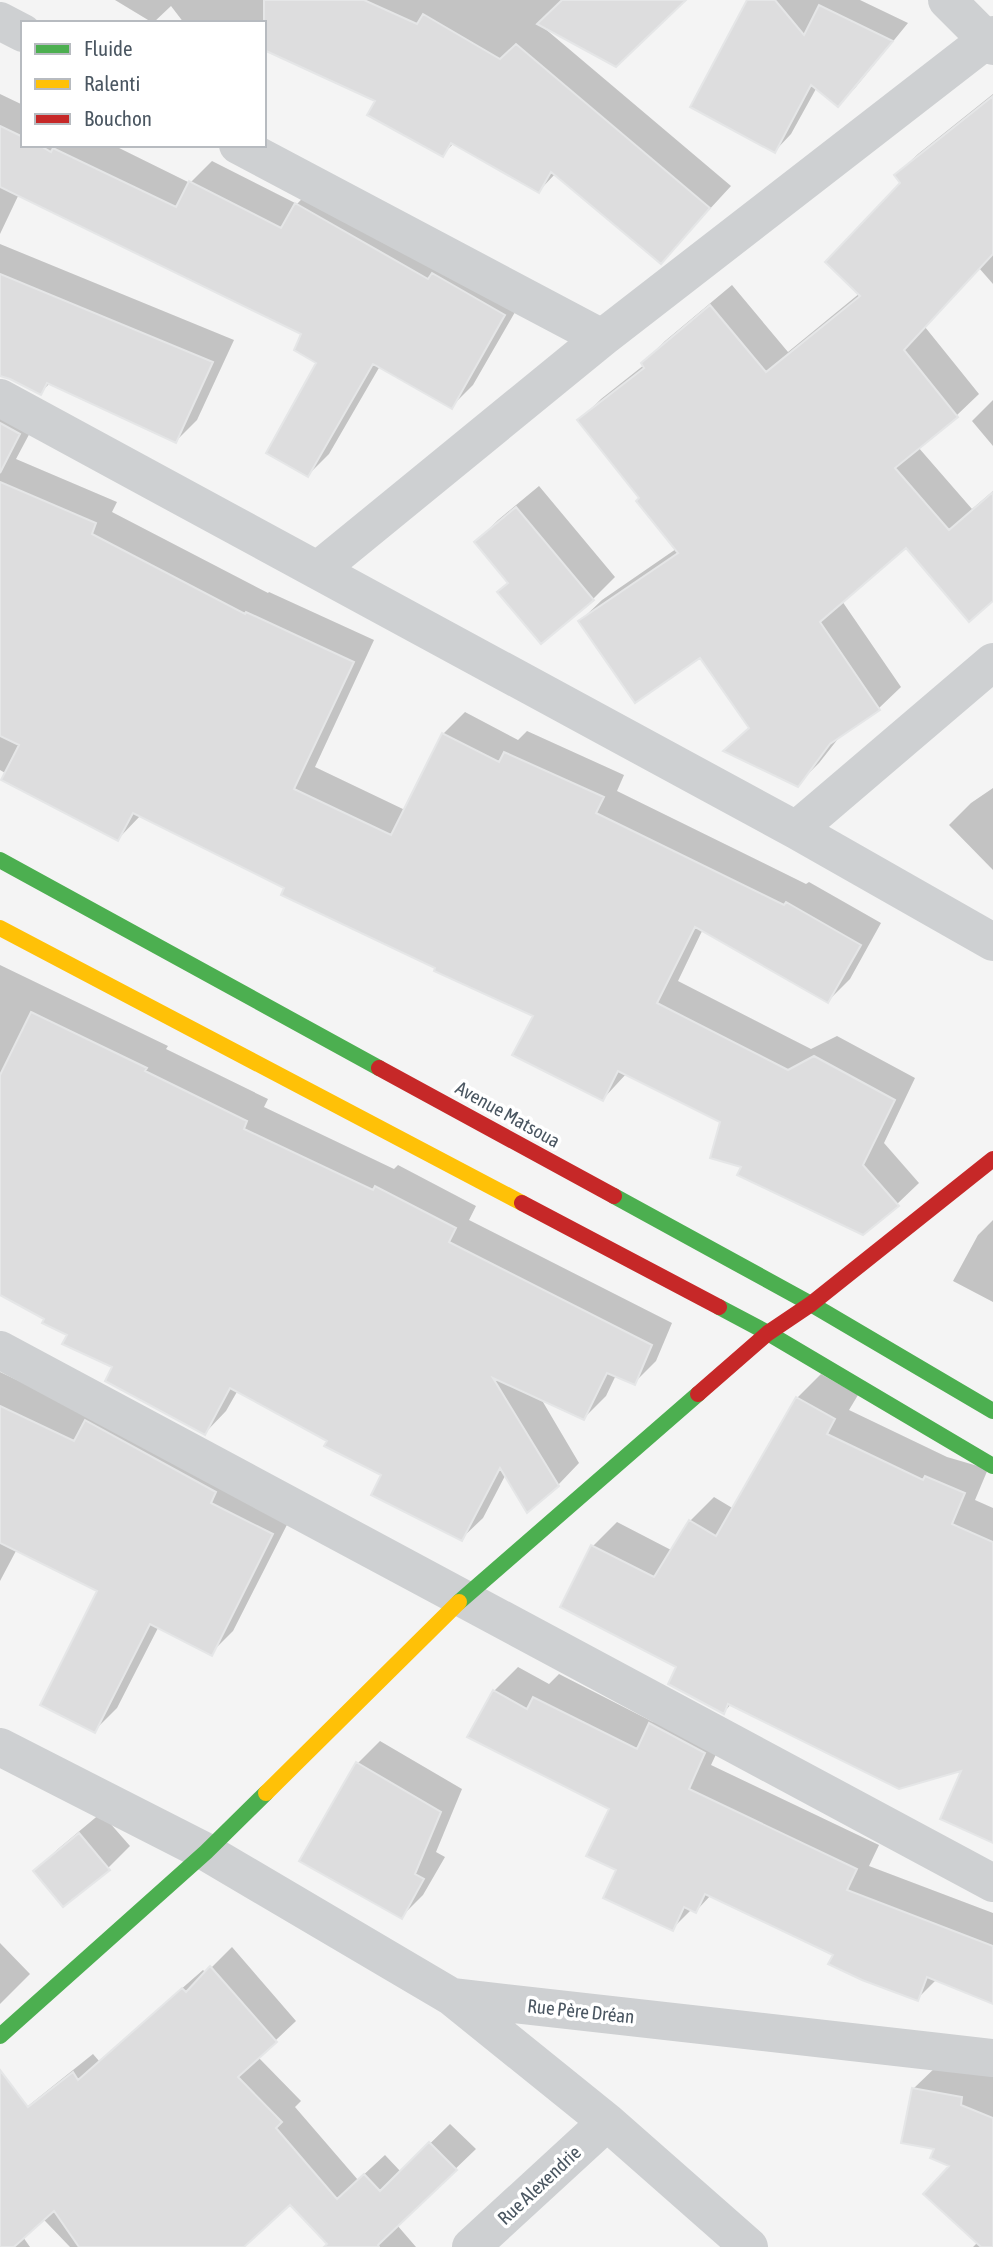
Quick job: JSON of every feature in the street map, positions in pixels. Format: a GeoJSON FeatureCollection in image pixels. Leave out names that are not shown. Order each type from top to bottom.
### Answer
{"type":"FeatureCollection","features":[{"type":"Feature","properties":{"kind":"street"},"geometry":{"type":"LineString","coordinates":[[318,570],[602,338],[991,40],[947,0]]}},
{"type":"Feature","properties":{"kind":"street"},"geometry":{"type":"LineString","coordinates":[[0,21],[21,32]]}},
{"type":"Feature","properties":{"kind":"street"},"geometry":{"type":"LineString","coordinates":[[242,147],[602,338]]}},
{"type":"Feature","properties":{"kind":"street"},"geometry":{"type":"LineString","coordinates":[[0,398],[796,831],[993,942]]}},
{"type":"Feature","properties":{"kind":"street"},"geometry":{"type":"LineString","coordinates":[[796,831],[993,662]]}},
{"type":"Feature","properties":{"kind":"street","name":"Avenue Matsoua"},"geometry":{"type":"LineString","coordinates":[[0,860],[811,1304],[993,1410]]}},
{"type":"Feature","properties":{"kind":"street"},"geometry":{"type":"LineString","coordinates":[[0,928],[768,1334],[993,1466]]}},
{"type":"Feature","properties":{"kind":"street"},"geometry":{"type":"LineString","coordinates":[[0,2036],[206,1852],[463,1598],[768,1334],[811,1304],[993,1159]]}},
{"type":"Feature","properties":{"kind":"street"},"geometry":{"type":"LineString","coordinates":[[0,1350],[993,1883]]}},
{"type":"Feature","properties":{"kind":"street","name":"Rue Père Dréan"},"geometry":{"type":"LineString","coordinates":[[0,1747],[206,1852],[452,1997],[993,2058]]}},
{"type":"Feature","properties":{"kind":"street"},"geometry":{"type":"LineString","coordinates":[[452,1997],[607,2122],[749,2247]]}},
{"type":"Feature","properties":{"kind":"street","name":"Rue Alexendrie"},"geometry":{"type":"LineString","coordinates":[[471,2247],[607,2122]]}},
{"type":"Feature","properties":{"kind":"building"},"geometry":{"type":"Polygon","coordinates":[[[264,0],[364,0],[417,24],[423,14],[500,59],[516,44],[710,208],[661,264],[551,172],[539,193],[451,143],[443,157],[367,115],[375,101],[266,51],[264,0]]]}},
{"type":"Feature","properties":{"kind":"building"},"geometry":{"type":"Polygon","coordinates":[[[562,0],[686,0],[616,67],[537,24],[562,0]]]}},
{"type":"Feature","properties":{"kind":"building"},"geometry":{"type":"Polygon","coordinates":[[[747,0],[775,0],[804,35],[819,5],[893,41],[838,107],[811,85],[775,153],[690,107],[747,0]]]}},
{"type":"Feature","properties":{"kind":"building"},"geometry":{"type":"Polygon","coordinates":[[[993,96],[993,254],[904,350],[958,417],[895,468],[949,530],[993,492],[993,601],[969,622],[906,548],[820,622],[880,710],[830,744],[798,787],[723,751],[749,728],[700,658],[635,703],[578,621],[678,553],[636,501],[639,498],[577,420],[644,368],[641,363],[710,305],[766,372],[860,296],[825,262],[900,183],[894,175],[993,96]]]}},
{"type":"Feature","properties":{"kind":"building"},"geometry":{"type":"Polygon","coordinates":[[[0,126],[21,136],[21,147],[42,147],[51,152],[53,148],[176,207],[189,181],[281,228],[295,203],[428,279],[432,273],[505,315],[452,409],[373,364],[308,477],[266,453],[316,363],[294,350],[301,334],[0,187],[0,126]]]}},
{"type":"Feature","properties":{"kind":"building"},"geometry":{"type":"Polygon","coordinates":[[[0,274],[213,362],[176,443],[47,383],[41,395],[0,376],[0,274]]]}},
{"type":"Feature","properties":{"kind":"building"},"geometry":{"type":"Polygon","coordinates":[[[0,423],[20,434],[0,473],[0,423]]]}},
{"type":"Feature","properties":{"kind":"building"},"geometry":{"type":"Polygon","coordinates":[[[0,482],[96,523],[92,534],[245,614],[246,612],[354,662],[294,789],[391,835],[442,733],[499,762],[504,752],[604,797],[596,813],[784,905],[786,902],[861,945],[828,1003],[695,927],[657,1003],[788,1070],[814,1056],[895,1100],[863,1165],[899,1206],[863,1235],[737,1175],[741,1167],[710,1158],[720,1122],[618,1071],[603,1101],[512,1055],[533,1016],[434,971],[435,968],[281,895],[284,888],[133,813],[118,841],[1,780],[19,745],[0,736],[0,482]]]}},
{"type":"Feature","properties":{"kind":"building"},"geometry":{"type":"Polygon","coordinates":[[[516,507],[594,600],[541,644],[497,592],[508,583],[474,542],[516,507]]]}},
{"type":"Feature","properties":{"kind":"building"},"geometry":{"type":"Polygon","coordinates":[[[31,1012],[147,1068],[145,1071],[247,1121],[244,1129],[373,1190],[375,1186],[456,1228],[449,1242],[652,1345],[635,1385],[607,1373],[584,1420],[493,1378],[559,1486],[527,1513],[500,1468],[462,1541],[371,1495],[381,1475],[324,1446],[327,1441],[230,1388],[205,1435],[105,1381],[112,1367],[62,1344],[67,1335],[42,1323],[44,1319],[0,1295],[0,1075],[31,1012]]]}},
{"type":"Feature","properties":{"kind":"building"},"geometry":{"type":"Polygon","coordinates":[[[796,1397],[835,1419],[827,1434],[923,1480],[925,1476],[965,1493],[952,1524],[993,1542],[993,1843],[940,1819],[961,1771],[899,1789],[728,1704],[724,1714],[668,1684],[676,1667],[560,1607],[591,1545],[654,1577],[689,1520],[716,1536],[796,1397]]]}},
{"type":"Feature","properties":{"kind":"building"},"geometry":{"type":"Polygon","coordinates":[[[0,1406],[74,1441],[85,1420],[216,1492],[211,1503],[273,1534],[212,1656],[150,1624],[95,1733],[40,1705],[97,1591],[0,1543],[0,1406]]]}},
{"type":"Feature","properties":{"kind":"building"},"geometry":{"type":"Polygon","coordinates":[[[493,1690],[527,1709],[533,1697],[637,1749],[649,1723],[705,1753],[689,1789],[857,1869],[847,1890],[993,1946],[993,2004],[927,1977],[918,2001],[862,1980],[828,1964],[833,1955],[705,1894],[696,1913],[684,1907],[673,1931],[603,1898],[616,1870],[586,1856],[609,1809],[467,1737],[493,1690]]]}},
{"type":"Feature","properties":{"kind":"building"},"geometry":{"type":"Polygon","coordinates":[[[356,1762],[441,1812],[415,1874],[424,1879],[402,1919],[299,1861],[356,1762]]]}},
{"type":"Feature","properties":{"kind":"building"},"geometry":{"type":"Polygon","coordinates":[[[79,1833],[110,1870],[63,1907],[33,1871],[79,1833]]]}},
{"type":"Feature","properties":{"kind":"building"},"geometry":{"type":"Polygon","coordinates":[[[210,1966],[277,2042],[238,2077],[282,2122],[276,2128],[337,2199],[364,2174],[380,2191],[429,2142],[457,2170],[378,2245],[379,2247],[324,2247],[327,2244],[290,2205],[244,2247],[79,2247],[54,2211],[14,2247],[0,2247],[0,2070],[28,2107],[73,2072],[78,2080],[182,1988],[186,1992],[210,1966]]]}},
{"type":"Feature","properties":{"kind":"building"},"geometry":{"type":"Polygon","coordinates":[[[912,2088],[962,2097],[961,2105],[993,2118],[993,2247],[981,2247],[923,2194],[949,2166],[930,2158],[934,2149],[901,2143],[912,2088]]]}},
{"type":"Feature","properties":{"kind":"traffic: fast"},"geometry":{"type":"LineString","coordinates":[[0,860],[379,1068]]}},
{"type":"Feature","properties":{"kind":"traffic: fast"},"geometry":{"type":"LineString","coordinates":[[614,1196],[811,1304],[993,1411]]}},
{"type":"Feature","properties":{"kind":"traffic: fast"},"geometry":{"type":"LineString","coordinates":[[719,1307],[768,1333],[993,1466]]}},
{"type":"Feature","properties":{"kind":"traffic: fast"},"geometry":{"type":"LineString","coordinates":[[459,1602],[698,1394]]}},
{"type":"Feature","properties":{"kind":"traffic: fast"},"geometry":{"type":"LineString","coordinates":[[0,2036],[206,1852],[266,1793]]}},
{"type":"Feature","properties":{"kind":"traffic: slow"},"geometry":{"type":"LineString","coordinates":[[0,928],[522,1203]]}},
{"type":"Feature","properties":{"kind":"traffic: slow"},"geometry":{"type":"LineString","coordinates":[[266,1793],[459,1602]]}},
{"type":"Feature","properties":{"kind":"traffic: jam"},"geometry":{"type":"LineString","coordinates":[[379,1068],[614,1196]]}},
{"type":"Feature","properties":{"kind":"traffic: jam"},"geometry":{"type":"LineString","coordinates":[[698,1394],[768,1333],[811,1304],[993,1159]]}},
{"type":"Feature","properties":{"kind":"traffic: jam"},"geometry":{"type":"LineString","coordinates":[[522,1203],[719,1307]]}}]}
